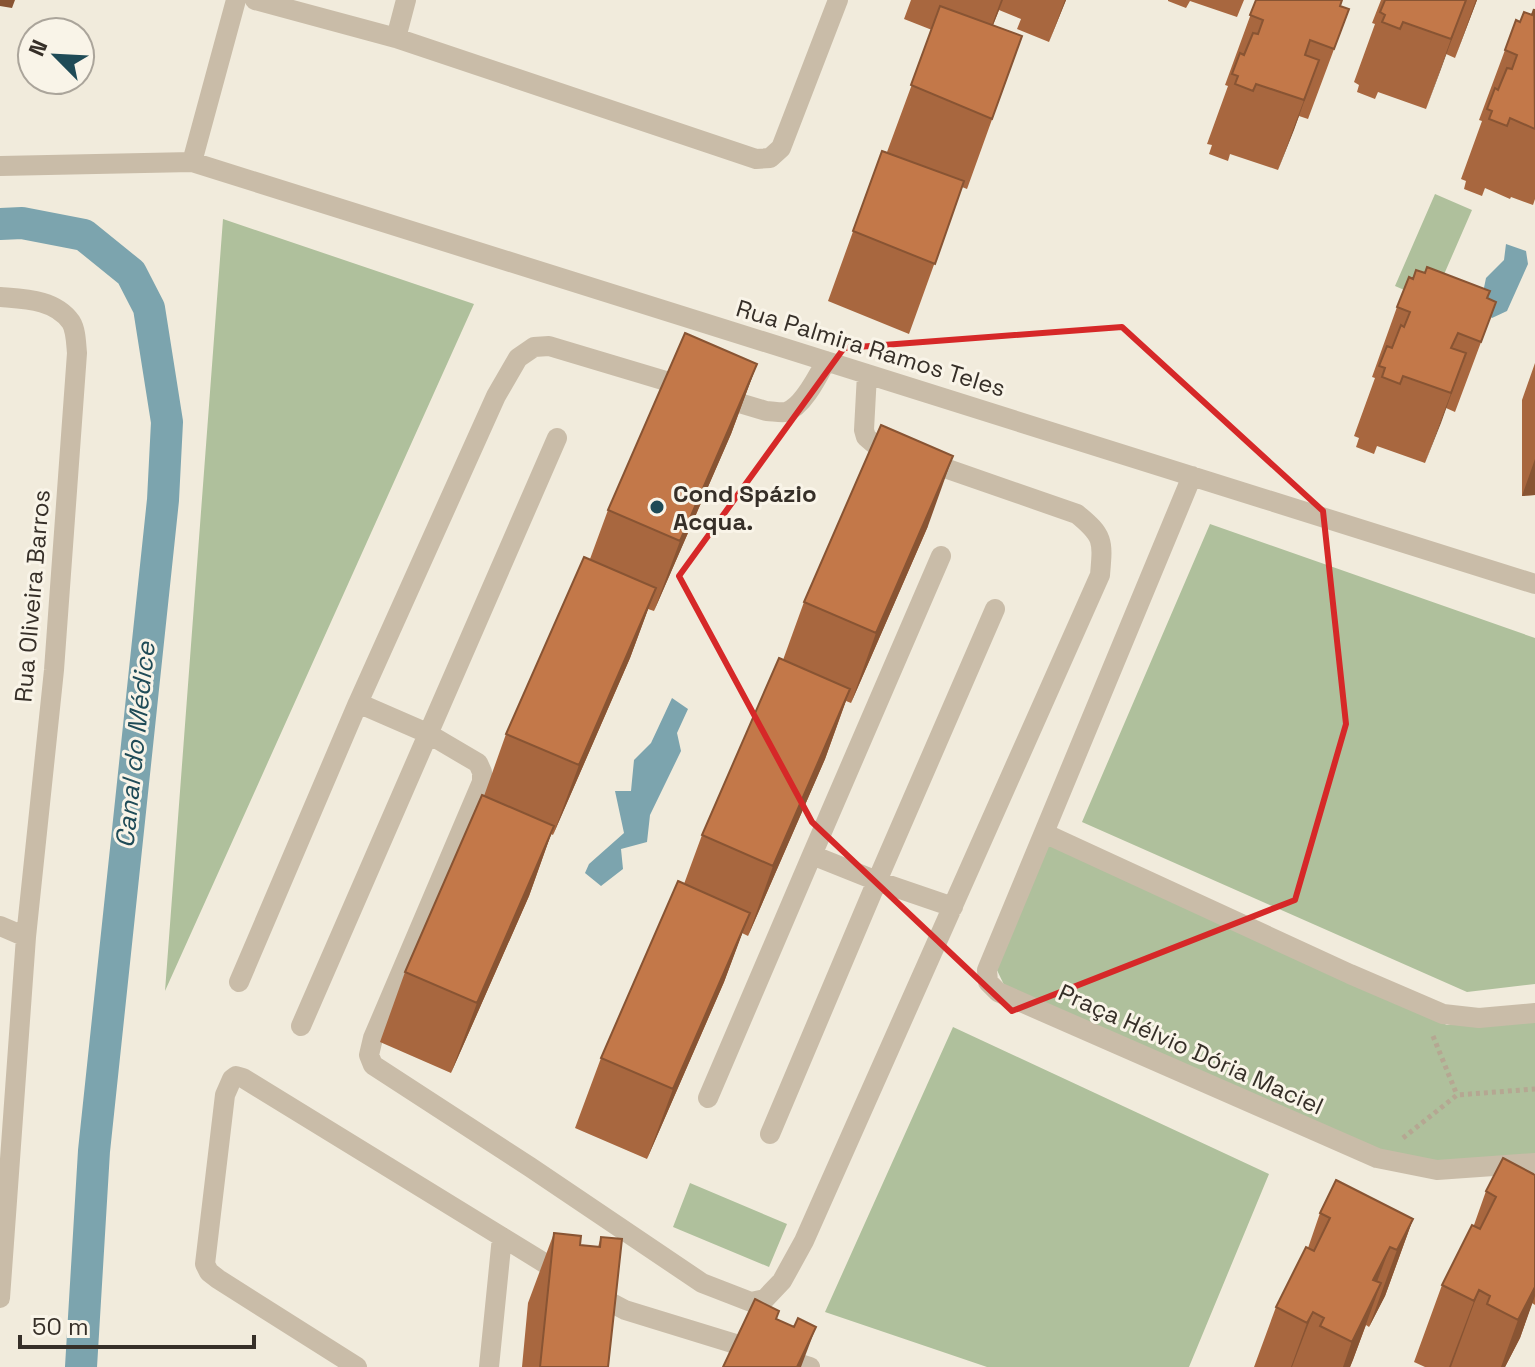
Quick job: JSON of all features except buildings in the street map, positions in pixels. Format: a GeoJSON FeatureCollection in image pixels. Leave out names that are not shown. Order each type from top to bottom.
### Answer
{"type":"FeatureCollection","features":[{"type":"Feature","properties":{"kind":"street"},"geometry":{"type":"LineString","coordinates":[[192,162],[236,0]]}},
{"type":"Feature","properties":{"kind":"street"},"geometry":{"type":"LineString","coordinates":[[255,0],[396,38],[756,159],[770,158],[781,148],[838,0]]}},
{"type":"Feature","properties":{"kind":"street"},"geometry":{"type":"LineString","coordinates":[[396,38],[406,0]]}},
{"type":"Feature","properties":{"kind":"street","name":"Rua Palmira Ramos Teles"},"geometry":{"type":"LineString","coordinates":[[0,166],[192,162],[1535,584]]}},
{"type":"Feature","properties":{"kind":"street","name":"Rua Oliveira Barros"},"geometry":{"type":"LineString","coordinates":[[0,297],[38,300],[60,312],[71,322],[77,353],[54,670],[26,937],[0,1298]]}},
{"type":"Feature","properties":{"kind":"street"},"geometry":{"type":"LineString","coordinates":[[239,982],[358,703],[496,396],[518,358],[534,347],[549,346],[766,411],[785,412],[796,406],[826,361]]}},
{"type":"Feature","properties":{"kind":"street"},"geometry":{"type":"LineString","coordinates":[[358,703],[427,733],[478,763],[482,772],[482,782],[373,1038],[369,1055],[373,1065],[702,1283],[751,1302],[765,1299],[782,1281],[804,1241],[1100,575],[1103,548],[1095,529],[1077,514],[873,443],[864,430],[867,374]]}},
{"type":"Feature","properties":{"kind":"street"},"geometry":{"type":"LineString","coordinates":[[301,1026],[557,438]]}},
{"type":"Feature","properties":{"kind":"street","name":"Praça Hélvio Dória Maciel"},"geometry":{"type":"LineString","coordinates":[[1192,476],[987,970],[988,982],[998,992],[1377,1158],[1437,1170],[1535,1163]]}},
{"type":"Feature","properties":{"kind":"street"},"geometry":{"type":"LineString","coordinates":[[708,1098],[941,556]]}},
{"type":"Feature","properties":{"kind":"street"},"geometry":{"type":"LineString","coordinates":[[770,1134],[995,609]]}},
{"type":"Feature","properties":{"kind":"street"},"geometry":{"type":"LineString","coordinates":[[1044,833],[1443,1014],[1479,1018],[1535,1013]]}},
{"type":"Feature","properties":{"kind":"street"},"geometry":{"type":"LineString","coordinates":[[812,855],[953,907]]}},
{"type":"Feature","properties":{"kind":"street"},"geometry":{"type":"LineString","coordinates":[[0,926],[26,937]]}},
{"type":"Feature","properties":{"kind":"street"},"geometry":{"type":"LineString","coordinates":[[357,1367],[218,1279],[205,1264],[225,1095],[236,1076],[597,1296],[625,1310],[806,1366]]}},
{"type":"Feature","properties":{"kind":"street"},"geometry":{"type":"LineString","coordinates":[[489,1367],[502,1237]]}},
{"type":"Feature","properties":{"kind":"path"},"geometry":{"type":"LineString","coordinates":[[1421,1004],[1457,1095]]}},
{"type":"Feature","properties":{"kind":"path"},"geometry":{"type":"LineString","coordinates":[[1377,1158],[1457,1095],[1535,1089]]}},
{"type":"Feature","properties":{"kind":"highlighted area"},"geometry":{"type":"Polygon","coordinates":[[[1122,327],[1323,511],[1346,724],[1295,900],[1012,1011],[812,822],[679,576],[844,348],[1122,327]]]}},
{"type":"Feature","properties":{"kind":"green space"},"geometry":{"type":"Polygon","coordinates":[[[1435,194],[1472,210],[1432,302],[1395,286],[1435,194]]]}},
{"type":"Feature","properties":{"kind":"green space"},"geometry":{"type":"Polygon","coordinates":[[[223,219],[474,304],[165,991],[223,219]]]}},
{"type":"Feature","properties":{"kind":"green space"},"geometry":{"type":"Polygon","coordinates":[[[1210,524],[1535,638],[1535,984],[1467,992],[1082,822],[1210,524]]]}},
{"type":"Feature","properties":{"kind":"green space"},"geometry":{"type":"Polygon","coordinates":[[[1049,840],[1447,1025],[1535,1013],[1535,1159],[1443,1162],[1381,1151],[1005,987],[996,968],[1049,840]]]}},
{"type":"Feature","properties":{"kind":"green space"},"geometry":{"type":"Polygon","coordinates":[[[953,1027],[1269,1174],[1189,1367],[987,1367],[825,1312],[953,1027]]]}},
{"type":"Feature","properties":{"kind":"green space"},"geometry":{"type":"Polygon","coordinates":[[[690,1183],[787,1224],[769,1267],[673,1227],[690,1183]]]}},
{"type":"Feature","properties":{"kind":"water"},"geometry":{"type":"Polygon","coordinates":[[[1506,244],[1526,251],[1528,264],[1507,311],[1492,318],[1480,307],[1486,278],[1504,260],[1506,244]]]}},
{"type":"Feature","properties":{"kind":"water"},"geometry":{"type":"Polygon","coordinates":[[[672,698],[688,709],[677,733],[681,751],[650,815],[647,842],[621,849],[623,869],[601,886],[585,873],[589,864],[624,833],[615,791],[631,791],[634,760],[651,743],[672,698]]]}},
{"type":"Feature","properties":{"kind":"waterway","name":"Canal do Médice"},"geometry":{"type":"LineString","coordinates":[[0,224],[22,223],[84,235],[131,273],[149,308],[167,422],[163,500],[94,1151],[81,1367]]}},
{"type":"Feature","properties":{"kind":"place","name":"Cond Spázio Acqua."},"geometry":{"type":"Point","coordinates":[657,507]}}]}
